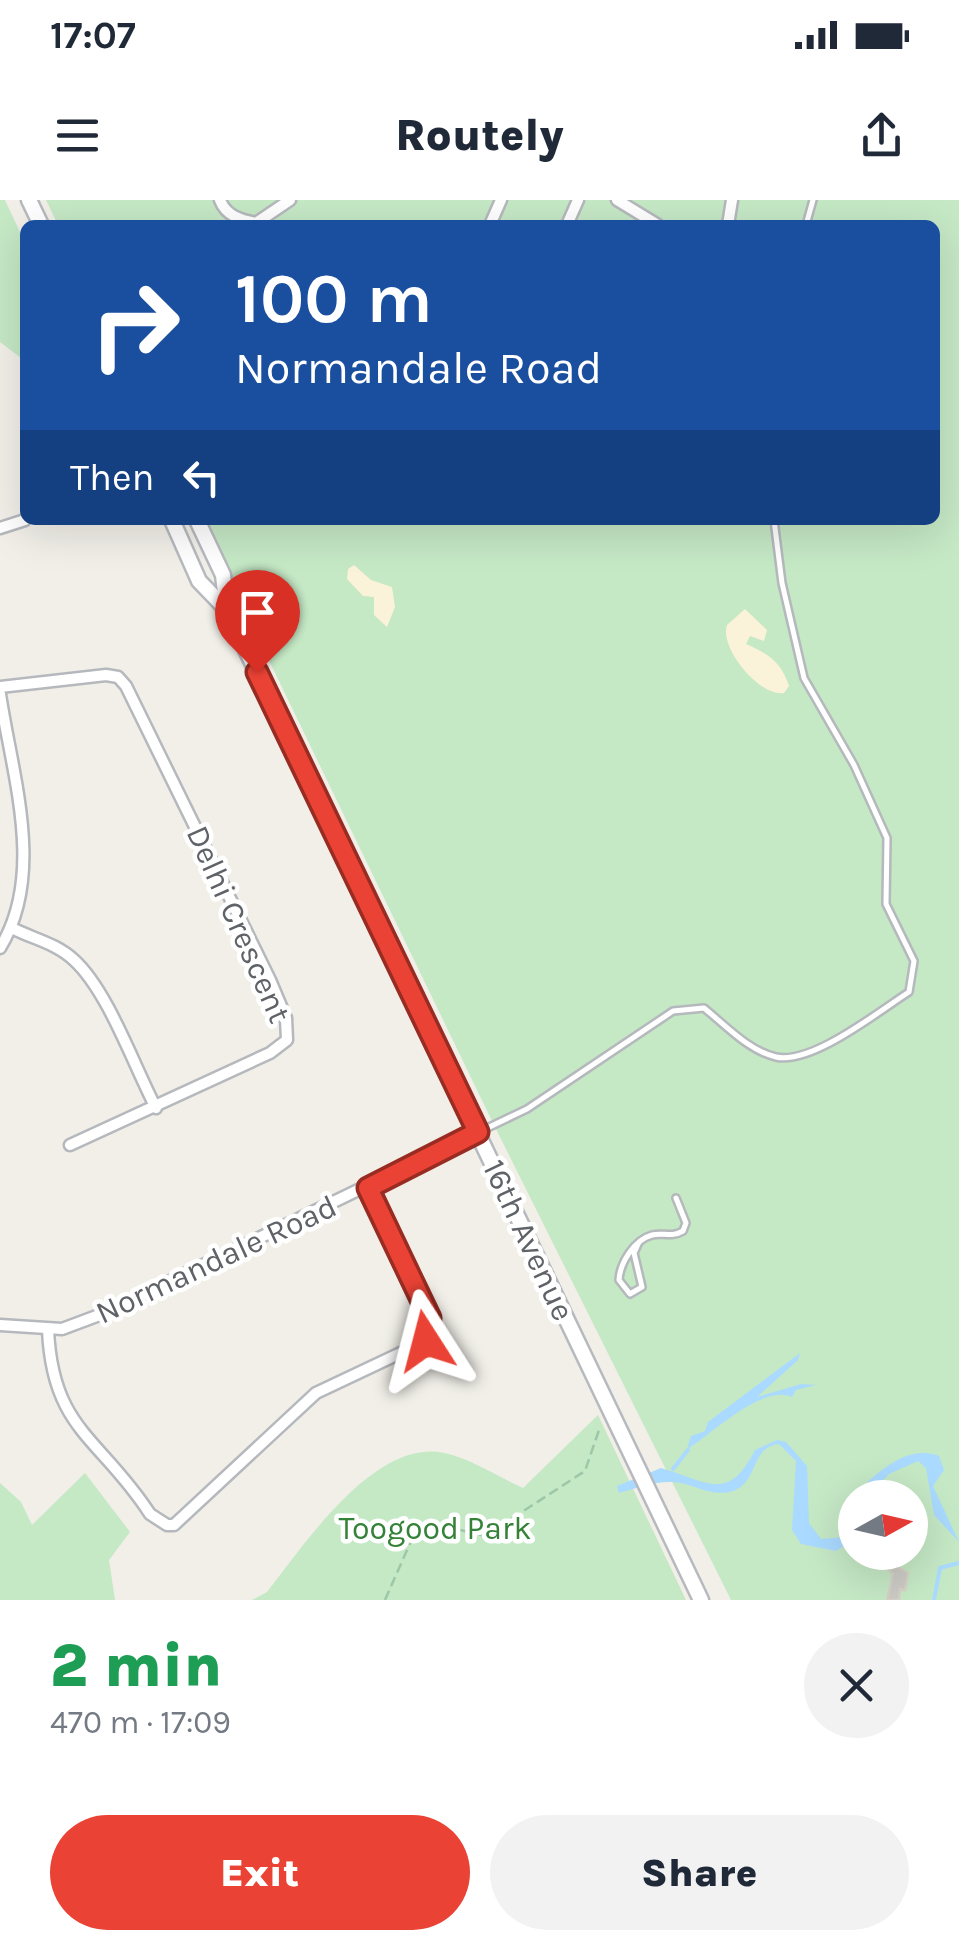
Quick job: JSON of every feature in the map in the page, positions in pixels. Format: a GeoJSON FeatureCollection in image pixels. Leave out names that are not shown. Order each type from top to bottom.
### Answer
{"type":"FeatureCollection","features":[{"type":"Feature","properties":{"kind":"main road","name":"16th Avenue"},"geometry":{"type":"LineString","coordinates":[[174,525],[199,582],[227,610]]}},
{"type":"Feature","properties":{"kind":"main road","name":"16th Avenue"},"geometry":{"type":"LineString","coordinates":[[199,525],[222,575],[227,610],[701,1600]]}},
{"type":"Feature","properties":{"kind":"street"},"geometry":{"type":"LineString","coordinates":[[220,200],[223,208],[240,220]]}},
{"type":"Feature","properties":{"kind":"street"},"geometry":{"type":"LineString","coordinates":[[260,220],[290,200]]}},
{"type":"Feature","properties":{"kind":"street"},"geometry":{"type":"LineString","coordinates":[[617,200],[650,220]]}},
{"type":"Feature","properties":{"kind":"street","name":"Delhi Crescent"},"geometry":{"type":"LineString","coordinates":[[0,691],[118,677],[286,1018],[289,1030],[281,1046],[156,1108]]}},
{"type":"Feature","properties":{"kind":"street"},"geometry":{"type":"LineString","coordinates":[[0,691],[24,848],[21,901],[0,948]]}},
{"type":"Feature","properties":{"kind":"street"},"geometry":{"type":"LineString","coordinates":[[12,928],[52,944],[75,961],[99,996],[156,1108],[70,1145]]}},
{"type":"Feature","properties":{"kind":"street","name":"Normandale Road"},"geometry":{"type":"LineString","coordinates":[[0,1325],[62,1329],[102,1314],[478,1132]]}},
{"type":"Feature","properties":{"kind":"street"},"geometry":{"type":"LineString","coordinates":[[48,1329],[49,1365],[69,1415],[150,1514],[168,1526],[174,1525],[316,1392],[426,1341],[430,1318],[368,1188]]}},
{"type":"Feature","properties":{"kind":"lane"},"geometry":{"type":"LineString","coordinates":[[478,1132],[527,1109],[674,1011],[704,1008],[751,1046],[778,1058],[806,1056],[910,992],[914,961],[886,904],[886,838],[854,764],[804,678],[782,584],[775,525]]}},
{"type":"Feature","properties":{"kind":"lane"},"geometry":{"type":"LineString","coordinates":[[639,1242],[634,1253],[642,1287],[630,1294],[619,1280],[620,1271],[639,1242],[654,1233],[674,1236],[683,1231],[686,1223],[676,1198]]}},
{"type":"Feature","properties":{"kind":"path"},"geometry":{"type":"LineString","coordinates":[[385,1600],[415,1532],[432,1523],[485,1536],[585,1471],[600,1427]]}},
{"type":"Feature","properties":{"kind":"green space"},"geometry":{"type":"Polygon","coordinates":[[[0,200],[5,200],[20,232],[20,357],[0,342],[0,200]]]}},
{"type":"Feature","properties":{"kind":"green space"},"geometry":{"type":"Polygon","coordinates":[[[46,200],[959,200],[959,1600],[731,1600],[492,1121],[203,525],[940,525],[940,220],[56,220],[46,200]]]}},
{"type":"Feature","properties":{"kind":"green space","name":"Toogood Park"},"geometry":{"type":"Polygon","coordinates":[[[598,1415],[686,1600],[252,1600],[267,1592],[343,1499],[392,1462],[418,1453],[444,1453],[474,1463],[523,1488],[598,1415]]]}},
{"type":"Feature","properties":{"kind":"green space"},"geometry":{"type":"Polygon","coordinates":[[[85,1473],[130,1532],[109,1560],[115,1600],[0,1600],[0,1483],[21,1502],[32,1525],[85,1473]]]}},
{"type":"Feature","properties":{"kind":"sand"},"geometry":{"type":"Polygon","coordinates":[[[354,565],[371,580],[392,587],[395,607],[387,627],[374,615],[374,597],[363,596],[347,579],[348,569],[354,565]]]}},
{"type":"Feature","properties":{"kind":"sand"},"geometry":{"type":"Polygon","coordinates":[[[745,609],[767,630],[764,641],[750,636],[746,644],[778,665],[789,686],[784,693],[774,692],[753,679],[729,645],[727,625],[745,609]]]}},
{"type":"Feature","properties":{"kind":"water"},"geometry":{"type":"Polygon","coordinates":[[[800,1353],[798,1360],[757,1397],[801,1384],[816,1385],[796,1390],[792,1397],[766,1397],[687,1449],[691,1436],[705,1431],[708,1422],[800,1353]]]}},
{"type":"Feature","properties":{"kind":"water"},"geometry":{"type":"Polygon","coordinates":[[[777,1440],[786,1442],[807,1466],[809,1523],[821,1539],[838,1538],[838,1550],[801,1544],[792,1530],[796,1461],[779,1444],[763,1451],[747,1480],[733,1491],[718,1493],[666,1482],[619,1493],[617,1486],[661,1468],[703,1482],[725,1483],[745,1467],[755,1450],[777,1440]]]}},
{"type":"Feature","properties":{"kind":"water"},"geometry":{"type":"Polygon","coordinates":[[[912,1454],[939,1456],[944,1470],[933,1486],[959,1542],[934,1515],[926,1468],[918,1461],[883,1480],[870,1480],[912,1454]]]}},
{"type":"Feature","properties":{"kind":"building"},"geometry":{"type":"Polygon","coordinates":[[[889,1570],[908,1573],[905,1590],[900,1589],[899,1600],[887,1600],[893,1574],[889,1570]]]}},
{"type":"Feature","properties":{"kind":"waterway"},"geometry":{"type":"LineString","coordinates":[[673,1469],[688,1450]]}},
{"type":"Feature","properties":{"kind":"waterway"},"geometry":{"type":"LineString","coordinates":[[934,1600],[940,1568],[959,1563]]}},
{"type":"Feature","properties":{"kind":"route"},"geometry":{"type":"LineString","coordinates":[[257,672],[478,1132],[368,1188],[430,1318],[426,1341]]}}]}
